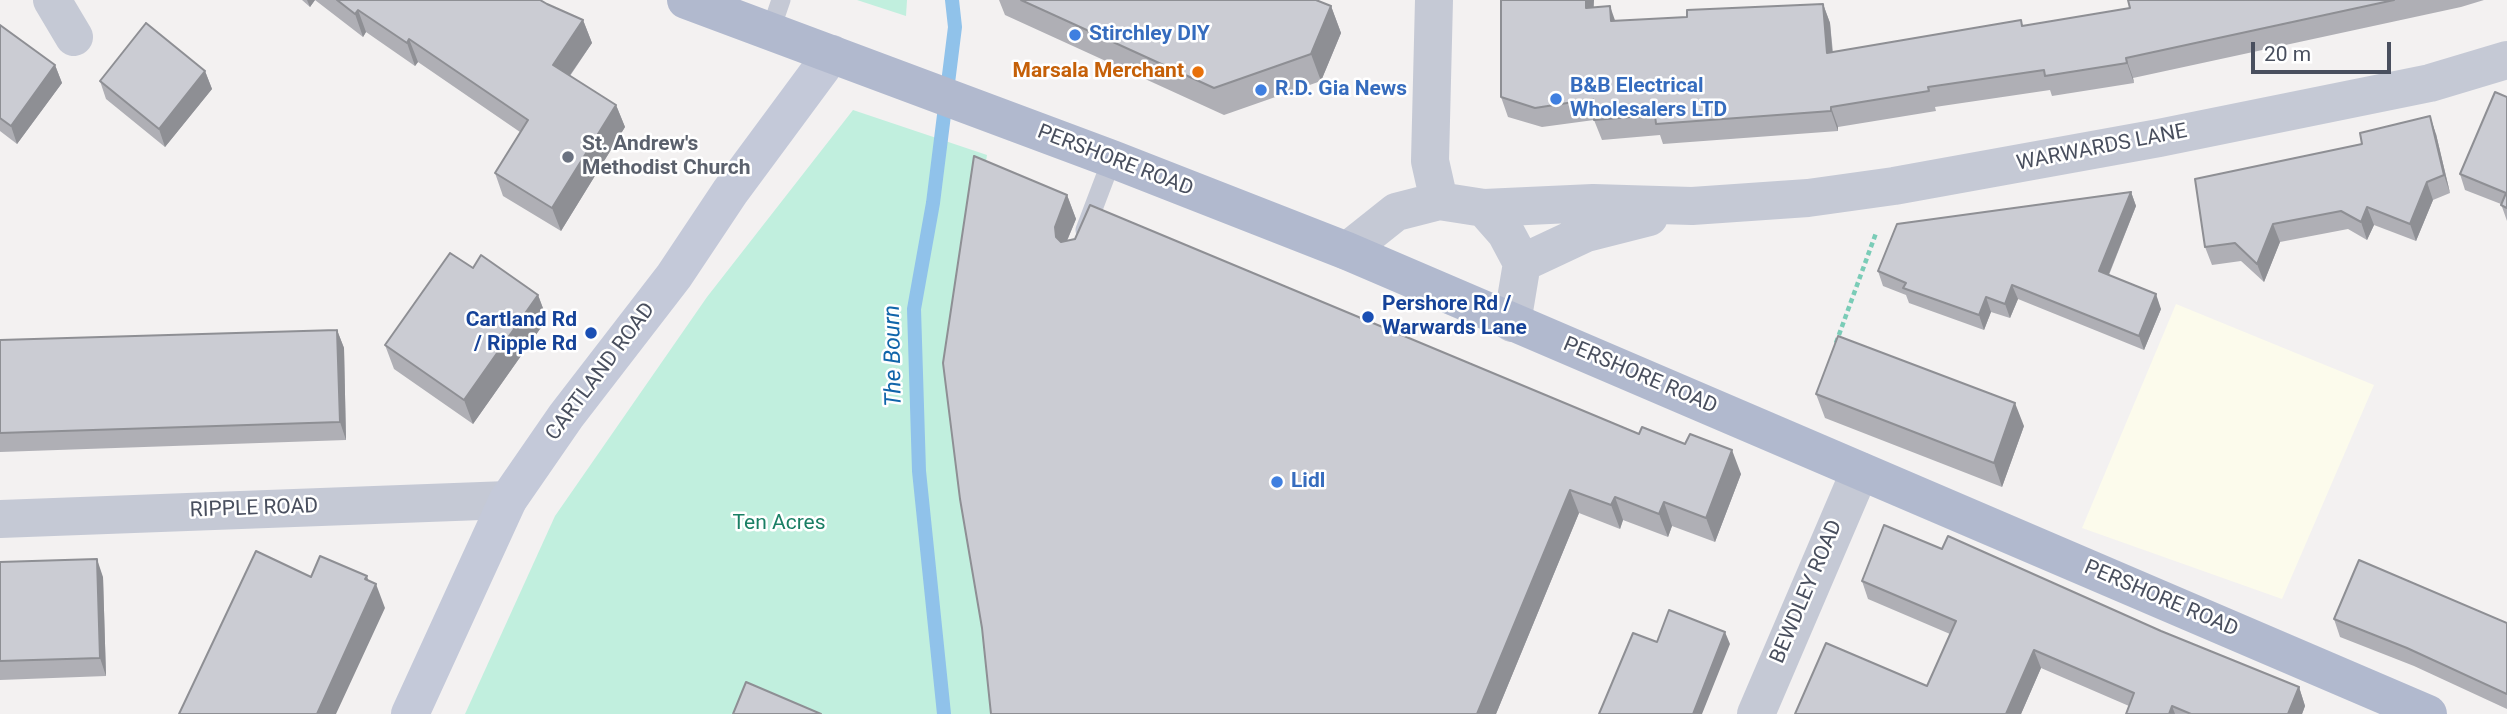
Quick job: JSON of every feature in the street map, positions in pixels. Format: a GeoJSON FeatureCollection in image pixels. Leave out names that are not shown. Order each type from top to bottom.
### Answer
{"type":"FeatureCollection","features":[{"type":"Feature","properties":{"kind":"main road","name":"PERSHORE ROAD"},"geometry":{"type":"LineString","coordinates":[[686,0],[776,16],[832,54],[1347,251],[2428,714]]}},
{"type":"Feature","properties":{"kind":"street"},"geometry":{"type":"LineString","coordinates":[[52,0],[74,37]]}},
{"type":"Feature","properties":{"kind":"street"},"geometry":{"type":"LineString","coordinates":[[1396,212],[1439,201],[1430,161],[1434,0]]}},
{"type":"Feature","properties":{"kind":"street","name":"CARTLAND ROAD"},"geometry":{"type":"LineString","coordinates":[[410,714],[508,500],[566,416],[674,276],[730,192],[832,54]]}},
{"type":"Feature","properties":{"kind":"street","name":"WARWARDS LANE"},"geometry":{"type":"LineString","coordinates":[[1439,201],[1484,208],[1592,202],[1692,206],[1808,198],[1894,186],[2159,138],[2416,86],[2507,60]]}},
{"type":"Feature","properties":{"kind":"street"},"geometry":{"type":"LineString","coordinates":[[1347,251],[1396,212],[1430,161]]}},
{"type":"Feature","properties":{"kind":"street","name":"WARWARDS LANE"},"geometry":{"type":"LineString","coordinates":[[1522,263],[1586,233],[1692,206]]}},
{"type":"Feature","properties":{"kind":"street"},"geometry":{"type":"LineString","coordinates":[[1484,208],[1506,233],[1522,263],[1512,323]]}},
{"type":"Feature","properties":{"kind":"street","name":"BEWDLEY ROAD"},"geometry":{"type":"LineString","coordinates":[[1756,714],[1860,471]]}},
{"type":"Feature","properties":{"kind":"street","name":"RIPPLE ROAD"},"geometry":{"type":"LineString","coordinates":[[0,519],[508,500]]}},
{"type":"Feature","properties":{"kind":"lane"},"geometry":{"type":"LineString","coordinates":[[1075,254],[1112,159]]}},
{"type":"Feature","properties":{"kind":"path"},"geometry":{"type":"LineString","coordinates":[[1832,353],[1894,186]]}},
{"type":"Feature","properties":{"kind":"shaded area"},"geometry":{"type":"Polygon","coordinates":[[[2176,304],[2374,385],[2282,599],[2082,528],[2176,304]]]}},
{"type":"Feature","properties":{"kind":"green space"},"geometry":{"type":"Polygon","coordinates":[[[857,0],[907,0],[906,16],[857,0]]]}},
{"type":"Feature","properties":{"kind":"green space","name":"Ten Acres"},"geometry":{"type":"Polygon","coordinates":[[[853,110],[987,155],[970,262],[997,714],[465,714],[555,516],[707,297],[853,110]]]}},
{"type":"Feature","properties":{"kind":"building"},"geometry":{"type":"Polygon","coordinates":[[[337,0],[540,0],[583,20],[553,65],[616,105],[552,208],[495,173],[528,120],[409,39],[407,43],[358,10],[355,14],[337,0]]]}},
{"type":"Feature","properties":{"kind":"building"},"geometry":{"type":"Polygon","coordinates":[[[1021,0],[1316,0],[1331,6],[1311,54],[1214,88],[1021,0]]]}},
{"type":"Feature","properties":{"kind":"building"},"geometry":{"type":"Polygon","coordinates":[[[1501,0],[1586,0],[1586,8],[1610,6],[1611,21],[1687,17],[1687,10],[1823,4],[1827,53],[2021,20],[2022,26],[2130,8],[2128,0],[2394,0],[2126,58],[2127,63],[2045,76],[2044,70],[1928,87],[1929,91],[1831,107],[1831,111],[1656,124],[1655,115],[1594,120],[1593,99],[1535,108],[1501,97],[1501,0]]]}},
{"type":"Feature","properties":{"kind":"building"},"geometry":{"type":"Polygon","coordinates":[[[146,23],[205,71],[159,129],[100,81],[146,23]]]}},
{"type":"Feature","properties":{"kind":"building"},"geometry":{"type":"Polygon","coordinates":[[[0,25],[55,65],[11,126],[0,118],[0,25]]]}},
{"type":"Feature","properties":{"kind":"building"},"geometry":{"type":"Polygon","coordinates":[[[2495,92],[2507,97],[2507,208],[2501,205],[2506,193],[2460,174],[2495,92]]]}},
{"type":"Feature","properties":{"kind":"building"},"geometry":{"type":"Polygon","coordinates":[[[2430,116],[2444,175],[2427,182],[2410,224],[2367,207],[2361,222],[2341,211],[2273,224],[2257,264],[2235,243],[2205,247],[2195,179],[2362,144],[2360,133],[2430,116]]]}},
{"type":"Feature","properties":{"kind":"building","name":"Lidl"},"geometry":{"type":"Polygon","coordinates":[[[974,156],[1067,195],[1055,227],[1056,237],[1061,242],[1075,239],[1090,205],[1639,434],[1642,427],[1685,444],[1690,434],[1732,450],[1706,518],[1664,502],[1659,514],[1615,497],[1611,505],[1570,490],[1477,714],[991,714],[982,628],[960,499],[943,363],[974,156]]]}},
{"type":"Feature","properties":{"kind":"building"},"geometry":{"type":"Polygon","coordinates":[[[2131,192],[2099,271],[2156,294],[2139,336],[2012,285],[2005,304],[1986,297],[1979,315],[1903,288],[1906,283],[1878,271],[1897,224],[2131,192]]]}},
{"type":"Feature","properties":{"kind":"building"},"geometry":{"type":"Polygon","coordinates":[[[450,253],[473,268],[481,255],[538,295],[464,400],[385,345],[450,253]]]}},
{"type":"Feature","properties":{"kind":"building"},"geometry":{"type":"Polygon","coordinates":[[[337,330],[340,422],[0,433],[0,340],[337,330]]]}},
{"type":"Feature","properties":{"kind":"building"},"geometry":{"type":"Polygon","coordinates":[[[1838,336],[2015,403],[1994,463],[1816,394],[1838,336]]]}},
{"type":"Feature","properties":{"kind":"building"},"geometry":{"type":"Polygon","coordinates":[[[1884,525],[1942,549],[1948,536],[2161,631],[2299,687],[2288,714],[2191,714],[2172,706],[2169,714],[2126,714],[2134,693],[2034,650],[2006,714],[1795,714],[1826,643],[1927,686],[1956,621],[1862,581],[1884,525]]]}},
{"type":"Feature","properties":{"kind":"building"},"geometry":{"type":"Polygon","coordinates":[[[256,551],[311,577],[320,556],[367,576],[365,579],[376,584],[317,714],[179,714],[256,551]]]}},
{"type":"Feature","properties":{"kind":"building"},"geometry":{"type":"Polygon","coordinates":[[[97,559],[100,658],[0,661],[0,562],[97,559]]]}},
{"type":"Feature","properties":{"kind":"building"},"geometry":{"type":"Polygon","coordinates":[[[2359,560],[2507,623],[2507,694],[2407,648],[2334,619],[2359,560]]]}},
{"type":"Feature","properties":{"kind":"building"},"geometry":{"type":"Polygon","coordinates":[[[1669,610],[1725,632],[1693,714],[1599,714],[1633,633],[1657,642],[1669,610]]]}},
{"type":"Feature","properties":{"kind":"building"},"geometry":{"type":"Polygon","coordinates":[[[746,682],[821,714],[733,714],[746,682]]]}},
{"type":"Feature","properties":{"kind":"waterway","name":"The Bourn"},"geometry":{"type":"LineString","coordinates":[[944,714],[919,471],[914,309],[933,203],[955,27],[952,0]]}},
{"type":"Feature","properties":{"kind":"place","name":"Stirchley DIY"},"geometry":{"type":"Point","coordinates":[1075,35]}},
{"type":"Feature","properties":{"kind":"place","name":"Marsala Merchant"},"geometry":{"type":"Point","coordinates":[1198,72]}},
{"type":"Feature","properties":{"kind":"place","name":"R.D. Gia News"},"geometry":{"type":"Point","coordinates":[1261,90]}},
{"type":"Feature","properties":{"kind":"place","name":"B&B Electrical Wholesalers LTD"},"geometry":{"type":"Point","coordinates":[1556,99]}},
{"type":"Feature","properties":{"kind":"place","name":"St. Andrew's Methodist Church"},"geometry":{"type":"Point","coordinates":[568,157]}},
{"type":"Feature","properties":{"kind":"place","name":"Pershore Rd / Warwards Lane"},"geometry":{"type":"Point","coordinates":[1368,317]}},
{"type":"Feature","properties":{"kind":"place","name":"Cartland Rd / Ripple Rd"},"geometry":{"type":"Point","coordinates":[591,333]}},
{"type":"Feature","properties":{"kind":"place","name":"Lidl"},"geometry":{"type":"Point","coordinates":[1277,482]}}]}
